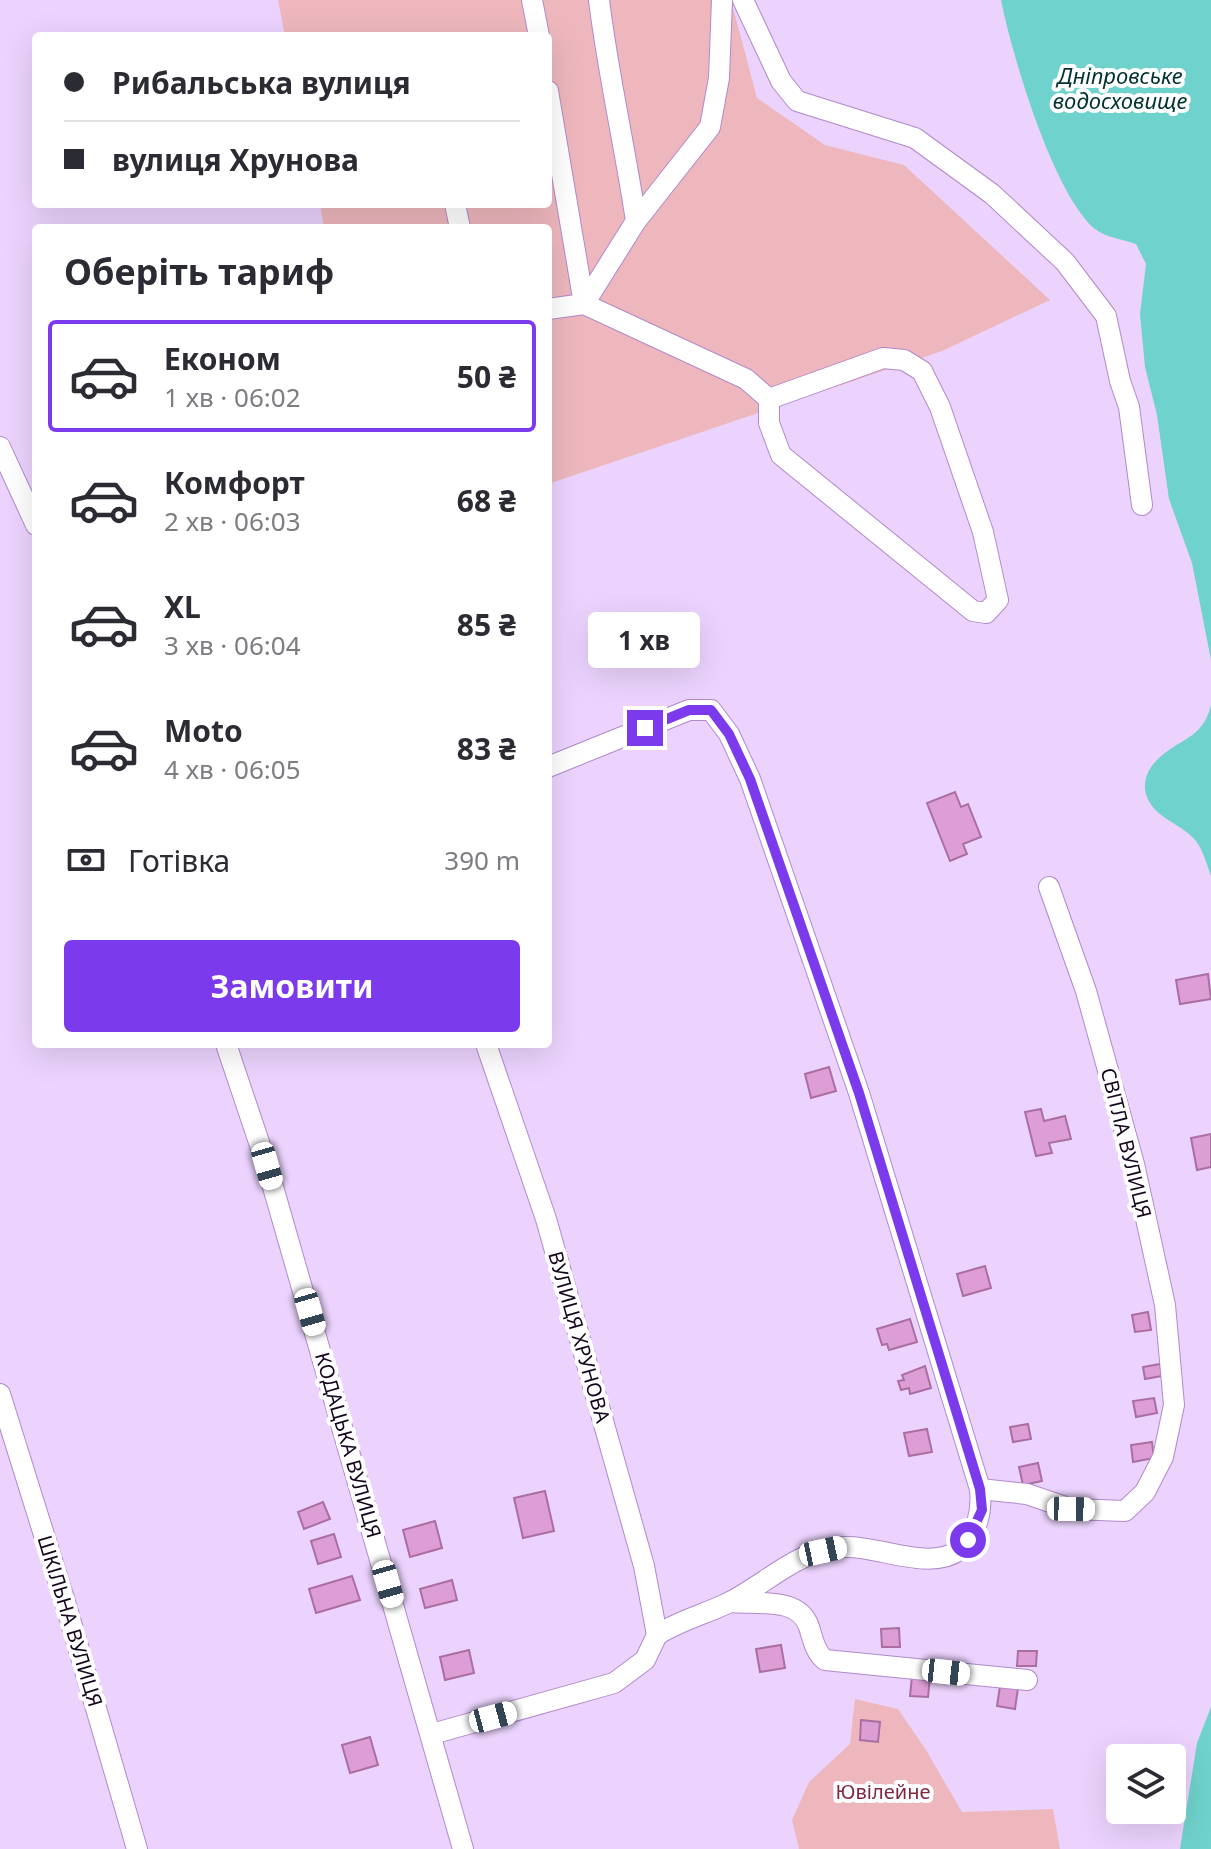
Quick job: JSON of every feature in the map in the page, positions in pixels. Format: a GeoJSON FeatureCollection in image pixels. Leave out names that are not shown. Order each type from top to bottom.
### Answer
{"type":"FeatureCollection","features":[{"type":"Feature","properties":{"kind":"street"},"geometry":{"type":"LineString","coordinates":[[532,0],[538,32]]}},
{"type":"Feature","properties":{"kind":"street"},"geometry":{"type":"LineString","coordinates":[[599,0],[607,71],[625,150],[636,221]]}},
{"type":"Feature","properties":{"kind":"street"},"geometry":{"type":"LineString","coordinates":[[584,304],[636,221],[710,127],[719,78],[722,0]]}},
{"type":"Feature","properties":{"kind":"street"},"geometry":{"type":"LineString","coordinates":[[743,0],[781,81],[797,101],[915,138],[992,194],[1065,262],[1106,316],[1129,407],[1142,505]]}},
{"type":"Feature","properties":{"kind":"street"},"geometry":{"type":"LineString","coordinates":[[552,115],[584,304]]}},
{"type":"Feature","properties":{"kind":"street"},"geometry":{"type":"LineString","coordinates":[[552,308],[584,304],[746,379],[769,399],[769,423],[781,455],[973,611],[986,613],[998,600],[983,532],[940,407],[922,371],[904,360],[883,358],[769,399]]}},
{"type":"Feature","properties":{"kind":"street"},"geometry":{"type":"LineString","coordinates":[[0,447],[32,516]]}},
{"type":"Feature","properties":{"kind":"street"},"geometry":{"type":"LineString","coordinates":[[432,1734],[614,1683],[645,1660],[657,1635],[676,1623],[730,1602],[800,1556],[845,1547],[906,1558],[944,1556],[958,1550],[968,1540],[982,1510],[980,1489],[905,1239],[830,1008],[750,779],[729,734],[711,710],[689,710],[552,765]]}},
{"type":"Feature","properties":{"kind":"street","name":"СВІТЛА ВУЛИЦЯ"},"geometry":{"type":"LineString","coordinates":[[980,1489],[1027,1494],[1071,1509],[1125,1511],[1145,1492],[1163,1457],[1174,1405],[1165,1305],[1134,1164],[1086,991],[1049,887]]}},
{"type":"Feature","properties":{"kind":"street","name":"КОДАЦЬКА ВУЛИЦЯ"},"geometry":{"type":"LineString","coordinates":[[227,1048],[267,1166],[463,1849]]}},
{"type":"Feature","properties":{"kind":"street","name":"ВУЛИЦЯ ХРУНОВА"},"geometry":{"type":"LineString","coordinates":[[487,1048],[546,1219],[644,1566],[657,1635]]}},
{"type":"Feature","properties":{"kind":"street","name":"ШКІЛЬНА ВУЛИЦЯ"},"geometry":{"type":"LineString","coordinates":[[0,1394],[137,1849]]}},
{"type":"Feature","properties":{"kind":"street"},"geometry":{"type":"LineString","coordinates":[[730,1602],[790,1604],[805,1616],[818,1654],[825,1660],[1027,1680]]}},
{"type":"Feature","properties":{"kind":"green space"},"geometry":{"type":"Polygon","coordinates":[[[278,0],[731,0],[757,98],[825,145],[904,165],[1050,300],[942,351],[552,483],[552,224],[323,224],[321,208],[552,208],[552,32],[284,32],[278,0]]]}},
{"type":"Feature","properties":{"kind":"green space","name":"Ювілейне"},"geometry":{"type":"Polygon","coordinates":[[[855,1699],[898,1709],[962,1812],[1053,1809],[1060,1849],[799,1849],[792,1820],[809,1782],[850,1744],[855,1699]]]}},
{"type":"Feature","properties":{"kind":"water","name":"Дніпровське водосховище"},"geometry":{"type":"Polygon","coordinates":[[[1001,0],[1211,0],[1211,660],[1192,563],[1169,499],[1157,415],[1145,367],[1140,314],[1146,264],[1136,244],[1095,229],[1079,211],[1064,186],[1036,122],[1001,0]]]}},
{"type":"Feature","properties":{"kind":"water"},"geometry":{"type":"Polygon","coordinates":[[[1211,705],[1211,876],[1196,841],[1152,807],[1145,785],[1153,764],[1196,732],[1211,705]]]}},
{"type":"Feature","properties":{"kind":"water"},"geometry":{"type":"Polygon","coordinates":[[[1211,1707],[1211,1849],[1180,1849],[1186,1824],[1197,1743],[1211,1707]]]}},
{"type":"Feature","properties":{"kind":"building"},"geometry":{"type":"Polygon","coordinates":[[[955,792],[961,807],[968,804],[981,837],[963,844],[967,854],[950,861],[927,803],[955,792]]]}},
{"type":"Feature","properties":{"kind":"building"},"geometry":{"type":"Polygon","coordinates":[[[1208,974],[1211,999],[1180,1004],[1176,980],[1208,974]]]}},
{"type":"Feature","properties":{"kind":"building"},"geometry":{"type":"Polygon","coordinates":[[[829,1067],[836,1091],[811,1098],[805,1074],[829,1067]]]}},
{"type":"Feature","properties":{"kind":"building"},"geometry":{"type":"Polygon","coordinates":[[[1041,1109],[1044,1121],[1065,1116],[1071,1139],[1049,1143],[1052,1153],[1036,1156],[1025,1112],[1041,1109]]]}},
{"type":"Feature","properties":{"kind":"building"},"geometry":{"type":"Polygon","coordinates":[[[1211,1134],[1211,1167],[1197,1170],[1191,1138],[1211,1134]]]}},
{"type":"Feature","properties":{"kind":"building"},"geometry":{"type":"Polygon","coordinates":[[[985,1266],[991,1288],[963,1296],[957,1274],[985,1266]]]}},
{"type":"Feature","properties":{"kind":"building"},"geometry":{"type":"Polygon","coordinates":[[[1148,1312],[1151,1330],[1135,1332],[1132,1315],[1148,1312]]]}},
{"type":"Feature","properties":{"kind":"building"},"geometry":{"type":"Polygon","coordinates":[[[910,1319],[917,1342],[889,1350],[887,1344],[882,1345],[877,1329],[910,1319]]]}},
{"type":"Feature","properties":{"kind":"building"},"geometry":{"type":"Polygon","coordinates":[[[1160,1364],[1162,1376],[1145,1379],[1143,1367],[1160,1364]]]}},
{"type":"Feature","properties":{"kind":"building"},"geometry":{"type":"Polygon","coordinates":[[[925,1366],[931,1388],[910,1394],[909,1388],[901,1390],[898,1381],[904,1380],[902,1375],[925,1366]]]}},
{"type":"Feature","properties":{"kind":"building"},"geometry":{"type":"Polygon","coordinates":[[[1154,1398],[1157,1413],[1136,1417],[1133,1401],[1154,1398]]]}},
{"type":"Feature","properties":{"kind":"building"},"geometry":{"type":"Polygon","coordinates":[[[1028,1424],[1031,1439],[1013,1442],[1010,1427],[1028,1424]]]}},
{"type":"Feature","properties":{"kind":"building"},"geometry":{"type":"Polygon","coordinates":[[[927,1429],[932,1452],[909,1456],[904,1433],[927,1429]]]}},
{"type":"Feature","properties":{"kind":"building"},"geometry":{"type":"Polygon","coordinates":[[[1152,1442],[1154,1458],[1133,1462],[1131,1445],[1152,1442]]]}},
{"type":"Feature","properties":{"kind":"building"},"geometry":{"type":"Polygon","coordinates":[[[1038,1463],[1042,1481],[1023,1485],[1019,1467],[1038,1463]]]}},
{"type":"Feature","properties":{"kind":"building"},"geometry":{"type":"Polygon","coordinates":[[[545,1491],[554,1531],[523,1538],[514,1498],[545,1491]]]}},
{"type":"Feature","properties":{"kind":"building"},"geometry":{"type":"Polygon","coordinates":[[[323,1502],[330,1519],[304,1529],[298,1512],[323,1502]]]}},
{"type":"Feature","properties":{"kind":"building"},"geometry":{"type":"Polygon","coordinates":[[[435,1521],[442,1548],[410,1557],[403,1530],[435,1521]]]}},
{"type":"Feature","properties":{"kind":"building"},"geometry":{"type":"Polygon","coordinates":[[[334,1534],[341,1557],[318,1564],[311,1541],[334,1534]]]}},
{"type":"Feature","properties":{"kind":"building"},"geometry":{"type":"Polygon","coordinates":[[[352,1576],[360,1600],[316,1613],[309,1589],[352,1576]]]}},
{"type":"Feature","properties":{"kind":"building"},"geometry":{"type":"Polygon","coordinates":[[[452,1580],[457,1600],[425,1608],[420,1589],[452,1580]]]}},
{"type":"Feature","properties":{"kind":"building"},"geometry":{"type":"Polygon","coordinates":[[[899,1628],[900,1647],[882,1647],[881,1629],[899,1628]]]}},
{"type":"Feature","properties":{"kind":"building"},"geometry":{"type":"Polygon","coordinates":[[[781,1645],[785,1668],[760,1672],[756,1649],[781,1645]]]}},
{"type":"Feature","properties":{"kind":"building"},"geometry":{"type":"Polygon","coordinates":[[[469,1650],[474,1673],[445,1680],[440,1657],[469,1650]]]}},
{"type":"Feature","properties":{"kind":"building"},"geometry":{"type":"Polygon","coordinates":[[[1018,1651],[1037,1651],[1036,1666],[1017,1666],[1018,1651]]]}},
{"type":"Feature","properties":{"kind":"building"},"geometry":{"type":"Polygon","coordinates":[[[912,1676],[930,1677],[928,1697],[910,1696],[912,1676]]]}},
{"type":"Feature","properties":{"kind":"building"},"geometry":{"type":"Polygon","coordinates":[[[1000,1686],[1018,1688],[1015,1709],[997,1706],[1000,1686]]]}},
{"type":"Feature","properties":{"kind":"building"},"geometry":{"type":"Polygon","coordinates":[[[861,1720],[880,1722],[878,1742],[860,1740],[861,1720]]]}},
{"type":"Feature","properties":{"kind":"building"},"geometry":{"type":"Polygon","coordinates":[[[370,1737],[378,1765],[350,1773],[342,1745],[370,1737]]]}},
{"type":"Feature","properties":{"kind":"route"},"geometry":{"type":"LineString","coordinates":[[645,728],[689,710],[711,710],[729,734],[750,779],[859,1093],[980,1489],[982,1510],[968,1540]]}}]}
